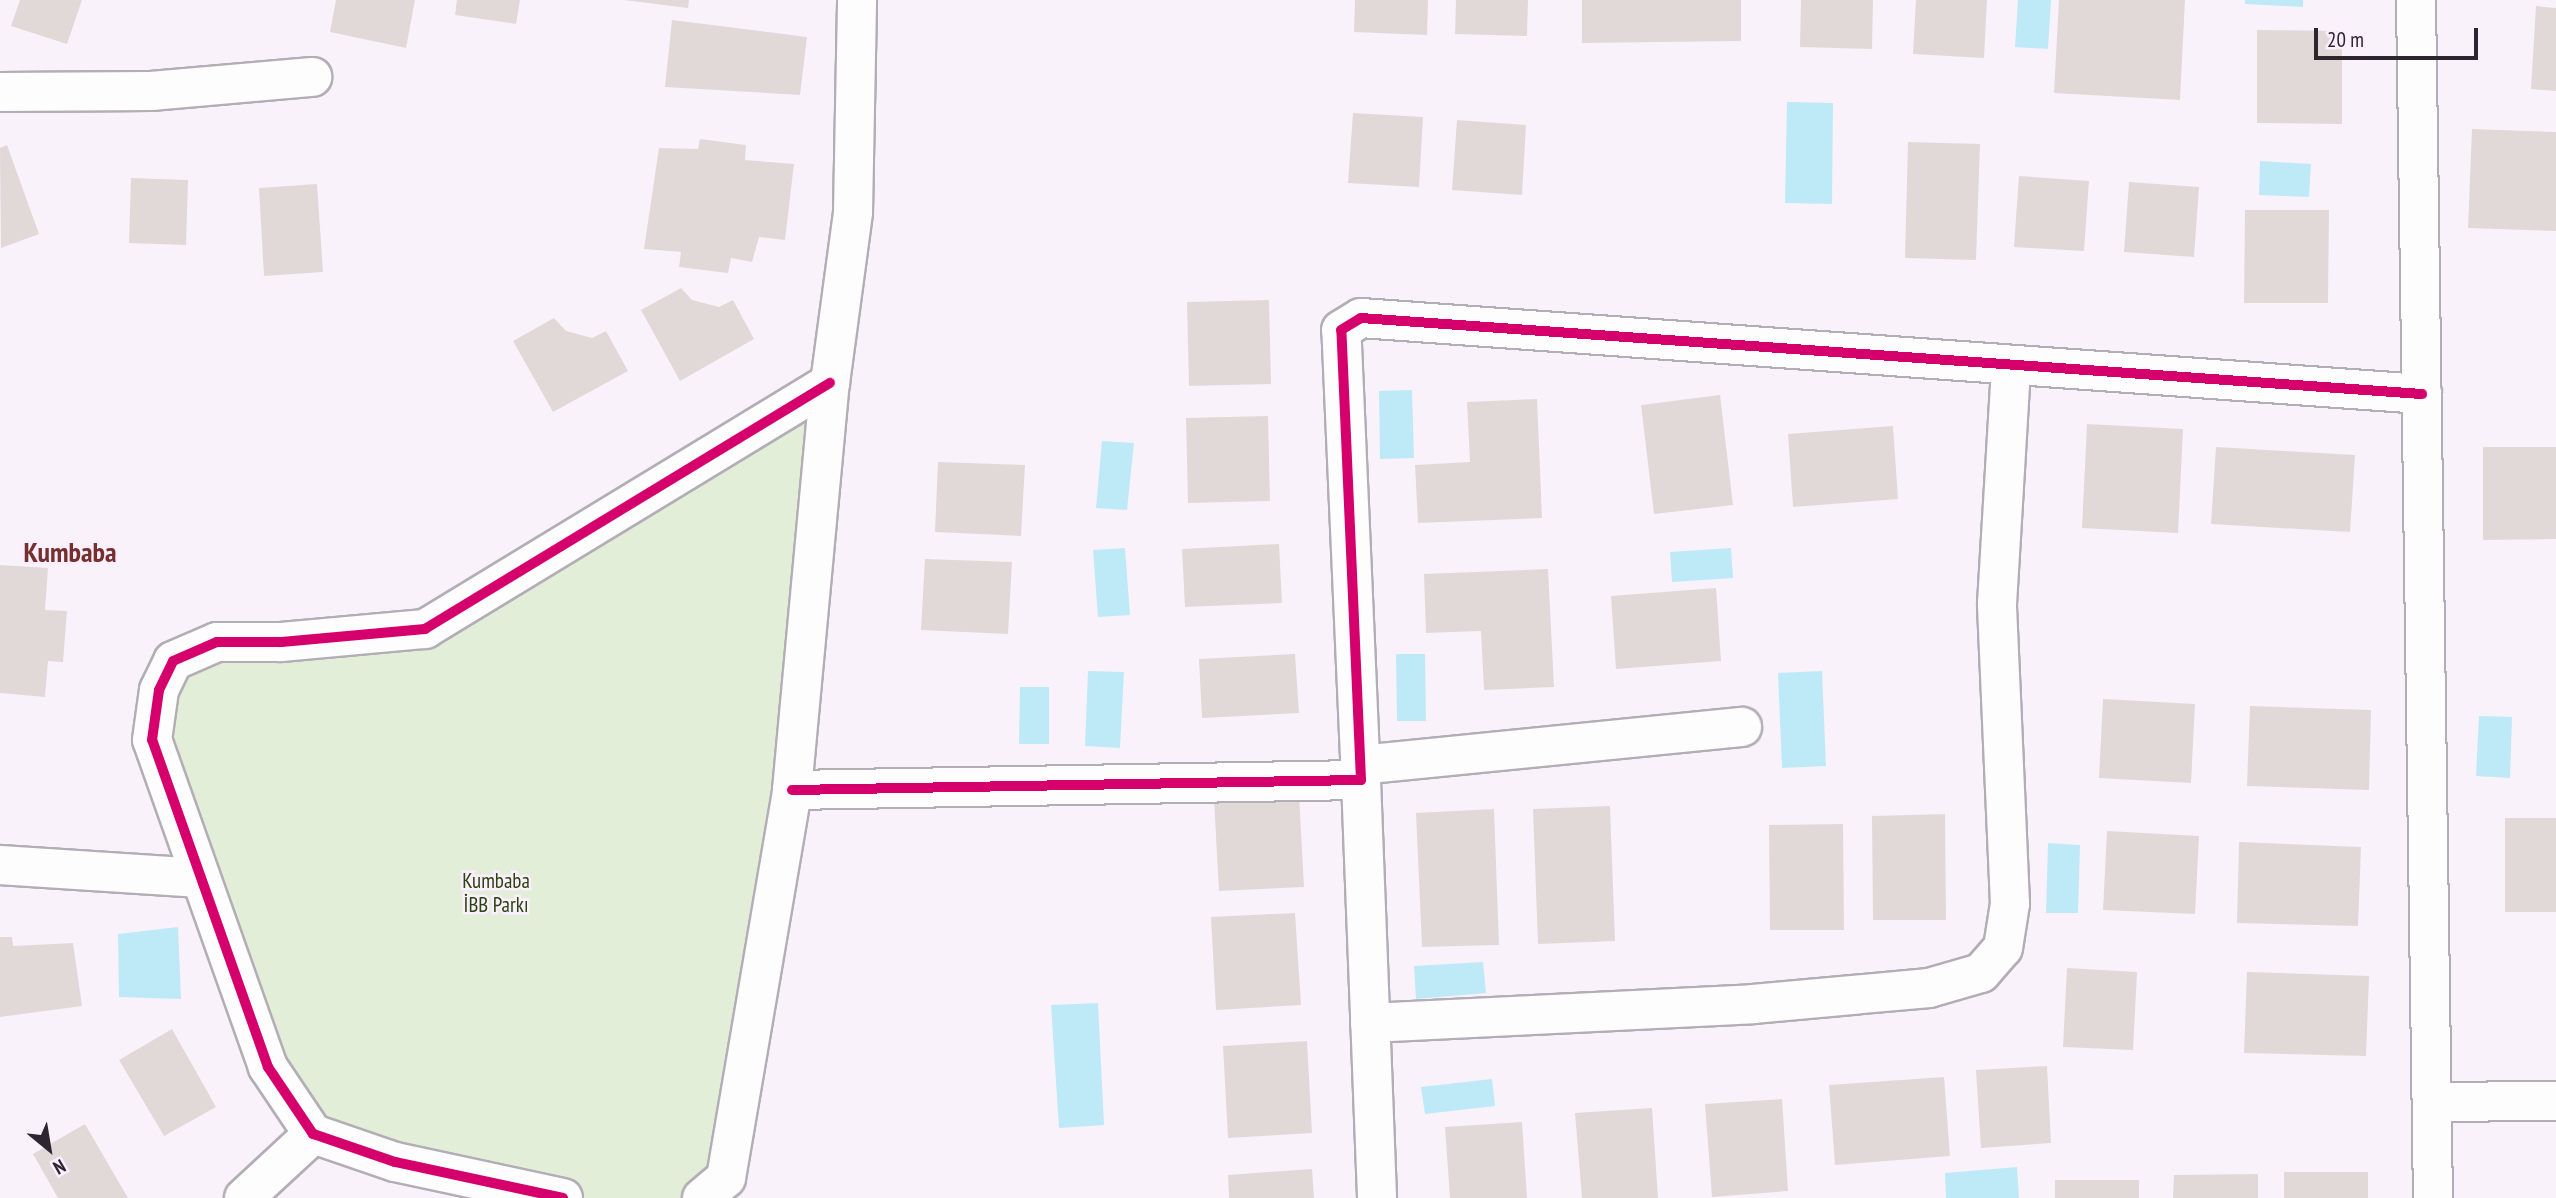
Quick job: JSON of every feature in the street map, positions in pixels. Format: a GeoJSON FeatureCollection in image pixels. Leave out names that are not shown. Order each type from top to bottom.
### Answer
{"type":"FeatureCollection","features":[{"type":"Feature","properties":{"kind":"street"},"geometry":{"type":"LineString","coordinates":[[702,1198],[726,1178],[792,790],[830,383],[853,212],[857,0]]}},
{"type":"Feature","properties":{"kind":"street"},"geometry":{"type":"LineString","coordinates":[[2416,0],[2433,1198]]}},
{"type":"Feature","properties":{"kind":"street"},"geometry":{"type":"LineString","coordinates":[[0,92],[151,92],[312,77]]}},
{"type":"Feature","properties":{"kind":"street"},"geometry":{"type":"LineString","coordinates":[[1377,1198],[1341,330],[1361,318],[2422,394]]}},
{"type":"Feature","properties":{"kind":"street"},"geometry":{"type":"LineString","coordinates":[[1370,1023],[1753,1004],[1929,988],[1981,972],[2003,948],[2010,904],[1997,604],[2011,365]]}},
{"type":"Feature","properties":{"kind":"street"},"geometry":{"type":"LineString","coordinates":[[563,1198],[395,1162],[313,1134],[268,1068],[152,740],[159,690],[173,661],[217,642],[281,642],[425,629],[830,383]]}},
{"type":"Feature","properties":{"kind":"street"},"geometry":{"type":"LineString","coordinates":[[792,790],[1361,773],[1742,727]]}},
{"type":"Feature","properties":{"kind":"street"},"geometry":{"type":"LineString","coordinates":[[0,865],[201,878]]}},
{"type":"Feature","properties":{"kind":"street"},"geometry":{"type":"LineString","coordinates":[[2432,1102],[2556,1101]]}},
{"type":"Feature","properties":{"kind":"street"},"geometry":{"type":"LineString","coordinates":[[244,1198],[313,1134]]}},
{"type":"Feature","properties":{"kind":"green space","name":"Kumbaba İBB Parkı"},"geometry":{"type":"Polygon","coordinates":[[[830,383],[792,790],[702,1198],[563,1198],[313,1134],[152,740],[173,661],[425,629],[830,383]]]}},
{"type":"Feature","properties":{"kind":"water"},"geometry":{"type":"Polygon","coordinates":[[[2018,0],[2051,0],[2048,49],[2015,47],[2018,0]]]}},
{"type":"Feature","properties":{"kind":"water"},"geometry":{"type":"Polygon","coordinates":[[[2245,0],[2303,0],[2303,7],[2245,4],[2245,0]]]}},
{"type":"Feature","properties":{"kind":"water"},"geometry":{"type":"Polygon","coordinates":[[[1787,102],[1833,103],[1832,204],[1785,203],[1787,102]]]}},
{"type":"Feature","properties":{"kind":"water"},"geometry":{"type":"Polygon","coordinates":[[[2260,161],[2311,164],[2309,197],[2259,195],[2260,161]]]}},
{"type":"Feature","properties":{"kind":"water"},"geometry":{"type":"Polygon","coordinates":[[[1412,390],[1414,458],[1380,459],[1379,391],[1412,390]]]}},
{"type":"Feature","properties":{"kind":"water"},"geometry":{"type":"Polygon","coordinates":[[[1102,441],[1134,443],[1127,510],[1096,508],[1102,441]]]}},
{"type":"Feature","properties":{"kind":"water"},"geometry":{"type":"Polygon","coordinates":[[[1125,548],[1130,615],[1098,617],[1093,550],[1125,548]]]}},
{"type":"Feature","properties":{"kind":"water"},"geometry":{"type":"Polygon","coordinates":[[[1731,548],[1733,578],[1672,582],[1670,552],[1731,548]]]}},
{"type":"Feature","properties":{"kind":"water"},"geometry":{"type":"Polygon","coordinates":[[[1396,654],[1425,654],[1426,721],[1397,721],[1396,654]]]}},
{"type":"Feature","properties":{"kind":"water"},"geometry":{"type":"Polygon","coordinates":[[[1088,671],[1124,672],[1120,748],[1085,746],[1088,671]]]}},
{"type":"Feature","properties":{"kind":"water"},"geometry":{"type":"Polygon","coordinates":[[[1822,671],[1826,766],[1782,768],[1778,673],[1822,671]]]}},
{"type":"Feature","properties":{"kind":"water"},"geometry":{"type":"Polygon","coordinates":[[[1020,687],[1049,687],[1049,744],[1019,744],[1020,687]]]}},
{"type":"Feature","properties":{"kind":"water"},"geometry":{"type":"Polygon","coordinates":[[[2479,716],[2512,717],[2510,778],[2476,776],[2479,716]]]}},
{"type":"Feature","properties":{"kind":"water"},"geometry":{"type":"Polygon","coordinates":[[[2048,843],[2080,845],[2078,913],[2046,913],[2048,843]]]}},
{"type":"Feature","properties":{"kind":"water"},"geometry":{"type":"Polygon","coordinates":[[[178,927],[181,999],[119,997],[118,934],[178,927]]]}},
{"type":"Feature","properties":{"kind":"water"},"geometry":{"type":"Polygon","coordinates":[[[1483,962],[1486,993],[1416,999],[1414,966],[1483,962]]]}},
{"type":"Feature","properties":{"kind":"water"},"geometry":{"type":"Polygon","coordinates":[[[1098,1003],[1104,1125],[1059,1128],[1051,1005],[1098,1003]]]}},
{"type":"Feature","properties":{"kind":"water"},"geometry":{"type":"Polygon","coordinates":[[[1492,1079],[1495,1106],[1425,1114],[1421,1087],[1492,1079]]]}},
{"type":"Feature","properties":{"kind":"water"},"geometry":{"type":"Polygon","coordinates":[[[2017,1167],[2019,1198],[1946,1198],[1945,1173],[2017,1167]]]}},
{"type":"Feature","properties":{"kind":"building"},"geometry":{"type":"Polygon","coordinates":[[[20,0],[82,0],[67,44],[11,26],[20,0]]]}},
{"type":"Feature","properties":{"kind":"building"},"geometry":{"type":"Polygon","coordinates":[[[336,0],[415,0],[406,48],[330,32],[336,0]]]}},
{"type":"Feature","properties":{"kind":"building"},"geometry":{"type":"Polygon","coordinates":[[[457,0],[520,0],[516,24],[455,15],[457,0]]]}},
{"type":"Feature","properties":{"kind":"building"},"geometry":{"type":"Polygon","coordinates":[[[624,0],[689,0],[688,8],[624,0]]]}},
{"type":"Feature","properties":{"kind":"building"},"geometry":{"type":"Polygon","coordinates":[[[1355,0],[1428,0],[1427,35],[1354,32],[1355,0]]]}},
{"type":"Feature","properties":{"kind":"building"},"geometry":{"type":"Polygon","coordinates":[[[1456,0],[1528,0],[1527,36],[1455,34],[1456,0]]]}},
{"type":"Feature","properties":{"kind":"building"},"geometry":{"type":"Polygon","coordinates":[[[1582,0],[1741,0],[1741,41],[1582,43],[1582,0]]]}},
{"type":"Feature","properties":{"kind":"building"},"geometry":{"type":"Polygon","coordinates":[[[1801,0],[1873,0],[1872,49],[1800,47],[1801,0]]]}},
{"type":"Feature","properties":{"kind":"building"},"geometry":{"type":"Polygon","coordinates":[[[1916,0],[1987,0],[1984,58],[1913,54],[1916,0]]]}},
{"type":"Feature","properties":{"kind":"building"},"geometry":{"type":"Polygon","coordinates":[[[2059,0],[2185,0],[2180,100],[2054,93],[2059,0]]]}},
{"type":"Feature","properties":{"kind":"building"},"geometry":{"type":"Polygon","coordinates":[[[2536,6],[2556,8],[2556,91],[2531,89],[2536,6]]]}},
{"type":"Feature","properties":{"kind":"building"},"geometry":{"type":"Polygon","coordinates":[[[672,20],[807,37],[800,95],[665,87],[672,20]]]}},
{"type":"Feature","properties":{"kind":"building"},"geometry":{"type":"Polygon","coordinates":[[[2257,30],[2342,31],[2342,124],[2257,123],[2257,30]]]}},
{"type":"Feature","properties":{"kind":"building"},"geometry":{"type":"Polygon","coordinates":[[[1353,113],[1423,117],[1419,187],[1348,183],[1353,113]]]}},
{"type":"Feature","properties":{"kind":"building"},"geometry":{"type":"Polygon","coordinates":[[[1457,120],[1526,125],[1522,195],[1452,190],[1457,120]]]}},
{"type":"Feature","properties":{"kind":"building"},"geometry":{"type":"Polygon","coordinates":[[[2472,129],[2556,132],[2556,231],[2468,228],[2472,129]]]}},
{"type":"Feature","properties":{"kind":"building"},"geometry":{"type":"Polygon","coordinates":[[[700,139],[746,145],[745,160],[794,164],[785,240],[759,237],[752,262],[731,258],[728,273],[679,267],[681,252],[644,249],[659,148],[698,149],[700,139]]]}},
{"type":"Feature","properties":{"kind":"building"},"geometry":{"type":"Polygon","coordinates":[[[1908,142],[1980,144],[1976,260],[1905,258],[1908,142]]]}},
{"type":"Feature","properties":{"kind":"building"},"geometry":{"type":"Polygon","coordinates":[[[7,145],[39,234],[1,248],[0,148],[7,145]]]}},
{"type":"Feature","properties":{"kind":"building"},"geometry":{"type":"Polygon","coordinates":[[[2019,176],[2089,181],[2084,251],[2014,247],[2019,176]]]}},
{"type":"Feature","properties":{"kind":"building"},"geometry":{"type":"Polygon","coordinates":[[[131,178],[188,180],[186,245],[129,243],[131,178]]]}},
{"type":"Feature","properties":{"kind":"building"},"geometry":{"type":"Polygon","coordinates":[[[2129,182],[2199,187],[2194,257],[2124,252],[2129,182]]]}},
{"type":"Feature","properties":{"kind":"building"},"geometry":{"type":"Polygon","coordinates":[[[317,184],[323,272],[264,276],[259,188],[317,184]]]}},
{"type":"Feature","properties":{"kind":"building"},"geometry":{"type":"Polygon","coordinates":[[[2245,210],[2329,210],[2328,303],[2244,303],[2245,210]]]}},
{"type":"Feature","properties":{"kind":"building"},"geometry":{"type":"Polygon","coordinates":[[[681,288],[692,300],[719,307],[733,300],[754,339],[680,381],[641,310],[681,288]]]}},
{"type":"Feature","properties":{"kind":"building"},"geometry":{"type":"Polygon","coordinates":[[[1269,300],[1271,384],[1189,386],[1187,302],[1269,300]]]}},
{"type":"Feature","properties":{"kind":"building"},"geometry":{"type":"Polygon","coordinates":[[[554,318],[566,331],[592,338],[606,331],[628,371],[553,412],[513,341],[554,318]]]}},
{"type":"Feature","properties":{"kind":"building"},"geometry":{"type":"Polygon","coordinates":[[[1720,395],[1733,505],[1654,514],[1641,405],[1720,395]]]}},
{"type":"Feature","properties":{"kind":"building"},"geometry":{"type":"Polygon","coordinates":[[[1537,399],[1542,518],[1418,523],[1415,465],[1470,462],[1467,402],[1537,399]]]}},
{"type":"Feature","properties":{"kind":"building"},"geometry":{"type":"Polygon","coordinates":[[[1268,416],[1270,501],[1188,503],[1186,418],[1268,416]]]}},
{"type":"Feature","properties":{"kind":"building"},"geometry":{"type":"Polygon","coordinates":[[[2087,424],[2183,429],[2178,533],[2082,528],[2087,424]]]}},
{"type":"Feature","properties":{"kind":"building"},"geometry":{"type":"Polygon","coordinates":[[[1893,426],[1898,499],[1793,507],[1788,434],[1893,426]]]}},
{"type":"Feature","properties":{"kind":"building"},"geometry":{"type":"Polygon","coordinates":[[[2216,447],[2355,455],[2350,532],[2211,524],[2216,447]]]}},
{"type":"Feature","properties":{"kind":"building"},"geometry":{"type":"Polygon","coordinates":[[[2483,447],[2556,447],[2556,539],[2483,540],[2483,447]]]}},
{"type":"Feature","properties":{"kind":"building"},"geometry":{"type":"Polygon","coordinates":[[[938,462],[1025,465],[1021,536],[935,532],[938,462]]]}},
{"type":"Feature","properties":{"kind":"building"},"geometry":{"type":"Polygon","coordinates":[[[1279,544],[1282,603],[1185,607],[1182,549],[1279,544]]]}},
{"type":"Feature","properties":{"kind":"building"},"geometry":{"type":"Polygon","coordinates":[[[925,559],[1012,562],[1008,634],[921,630],[925,559]]]}},
{"type":"Feature","properties":{"kind":"building"},"geometry":{"type":"Polygon","coordinates":[[[0,565],[48,568],[45,610],[67,611],[63,662],[48,661],[45,697],[0,693],[0,565]]]}},
{"type":"Feature","properties":{"kind":"building"},"geometry":{"type":"Polygon","coordinates":[[[1548,569],[1554,687],[1484,690],[1481,631],[1426,633],[1424,574],[1548,569]]]}},
{"type":"Feature","properties":{"kind":"building"},"geometry":{"type":"Polygon","coordinates":[[[1716,588],[1721,661],[1616,669],[1611,596],[1716,588]]]}},
{"type":"Feature","properties":{"kind":"building"},"geometry":{"type":"Polygon","coordinates":[[[1295,654],[1299,713],[1202,718],[1199,659],[1295,654]]]}},
{"type":"Feature","properties":{"kind":"building"},"geometry":{"type":"Polygon","coordinates":[[[2103,699],[2195,704],[2191,783],[2099,778],[2103,699]]]}},
{"type":"Feature","properties":{"kind":"building"},"geometry":{"type":"Polygon","coordinates":[[[2250,706],[2371,710],[2369,790],[2247,786],[2250,706]]]}},
{"type":"Feature","properties":{"kind":"building"},"geometry":{"type":"Polygon","coordinates":[[[1299,794],[1304,887],[1219,891],[1214,799],[1299,794]]]}},
{"type":"Feature","properties":{"kind":"building"},"geometry":{"type":"Polygon","coordinates":[[[1610,806],[1615,941],[1538,944],[1533,809],[1610,806]]]}},
{"type":"Feature","properties":{"kind":"building"},"geometry":{"type":"Polygon","coordinates":[[[1494,809],[1499,945],[1422,947],[1416,813],[1494,809]]]}},
{"type":"Feature","properties":{"kind":"building"},"geometry":{"type":"Polygon","coordinates":[[[1945,814],[1946,920],[1873,920],[1872,816],[1945,814]]]}},
{"type":"Feature","properties":{"kind":"building"},"geometry":{"type":"Polygon","coordinates":[[[2505,818],[2556,818],[2556,912],[2505,912],[2505,818]]]}},
{"type":"Feature","properties":{"kind":"building"},"geometry":{"type":"Polygon","coordinates":[[[1843,824],[1844,930],[1770,930],[1769,825],[1843,824]]]}},
{"type":"Feature","properties":{"kind":"building"},"geometry":{"type":"Polygon","coordinates":[[[2107,831],[2199,836],[2195,914],[2103,910],[2107,831]]]}},
{"type":"Feature","properties":{"kind":"building"},"geometry":{"type":"Polygon","coordinates":[[[2239,842],[2361,847],[2358,926],[2237,923],[2239,842]]]}},
{"type":"Feature","properties":{"kind":"building"},"geometry":{"type":"Polygon","coordinates":[[[1295,913],[1301,1005],[1216,1010],[1211,917],[1295,913]]]}},
{"type":"Feature","properties":{"kind":"building"},"geometry":{"type":"Polygon","coordinates":[[[0,937],[12,937],[13,946],[73,943],[82,1006],[0,1017],[0,937]]]}},
{"type":"Feature","properties":{"kind":"building"},"geometry":{"type":"Polygon","coordinates":[[[2067,968],[2137,972],[2133,1050],[2063,1047],[2067,968]]]}},
{"type":"Feature","properties":{"kind":"building"},"geometry":{"type":"Polygon","coordinates":[[[2247,972],[2369,976],[2366,1056],[2244,1053],[2247,972]]]}},
{"type":"Feature","properties":{"kind":"building"},"geometry":{"type":"Polygon","coordinates":[[[172,1029],[216,1107],[164,1136],[119,1060],[172,1029]]]}},
{"type":"Feature","properties":{"kind":"building"},"geometry":{"type":"Polygon","coordinates":[[[1307,1041],[1312,1133],[1228,1138],[1223,1046],[1307,1041]]]}},
{"type":"Feature","properties":{"kind":"building"},"geometry":{"type":"Polygon","coordinates":[[[2047,1066],[2051,1143],[1981,1148],[1976,1070],[2047,1066]]]}},
{"type":"Feature","properties":{"kind":"building"},"geometry":{"type":"Polygon","coordinates":[[[1944,1077],[1950,1156],[1835,1165],[1829,1085],[1944,1077]]]}},
{"type":"Feature","properties":{"kind":"building"},"geometry":{"type":"Polygon","coordinates":[[[1782,1099],[1788,1191],[1712,1197],[1705,1104],[1782,1099]]]}},
{"type":"Feature","properties":{"kind":"building"},"geometry":{"type":"Polygon","coordinates":[[[1652,1108],[1658,1198],[1582,1198],[1575,1113],[1652,1108]]]}},
{"type":"Feature","properties":{"kind":"building"},"geometry":{"type":"Polygon","coordinates":[[[1522,1122],[1527,1198],[1450,1198],[1445,1127],[1522,1122]]]}},
{"type":"Feature","properties":{"kind":"building"},"geometry":{"type":"Polygon","coordinates":[[[85,1124],[128,1198],[58,1198],[33,1154],[85,1124]]]}},
{"type":"Feature","properties":{"kind":"building"},"geometry":{"type":"Polygon","coordinates":[[[1312,1169],[1314,1198],[1229,1198],[1228,1175],[1312,1169]]]}},
{"type":"Feature","properties":{"kind":"building"},"geometry":{"type":"Polygon","coordinates":[[[2284,1172],[2368,1172],[2368,1198],[2284,1198],[2284,1172]]]}},
{"type":"Feature","properties":{"kind":"building"},"geometry":{"type":"Polygon","coordinates":[[[2258,1174],[2258,1198],[2173,1198],[2174,1175],[2258,1174]]]}},
{"type":"Feature","properties":{"kind":"building"},"geometry":{"type":"Polygon","coordinates":[[[2055,1180],[2139,1180],[2139,1198],[2055,1198],[2055,1180]]]}},
{"type":"Feature","properties":{"kind":"cycle path"},"geometry":{"type":"LineString","coordinates":[[792,790],[1361,780],[1341,330],[1361,318],[2422,394]]}},
{"type":"Feature","properties":{"kind":"cycle path"},"geometry":{"type":"LineString","coordinates":[[563,1198],[395,1162],[313,1134],[268,1067],[152,740],[159,690],[173,661],[217,642],[281,642],[425,629],[830,383]]}},
{"type":"Feature","properties":{"kind":"district","name":"Kumbaba"},"geometry":{"type":"Point","coordinates":[70,552]}}]}
